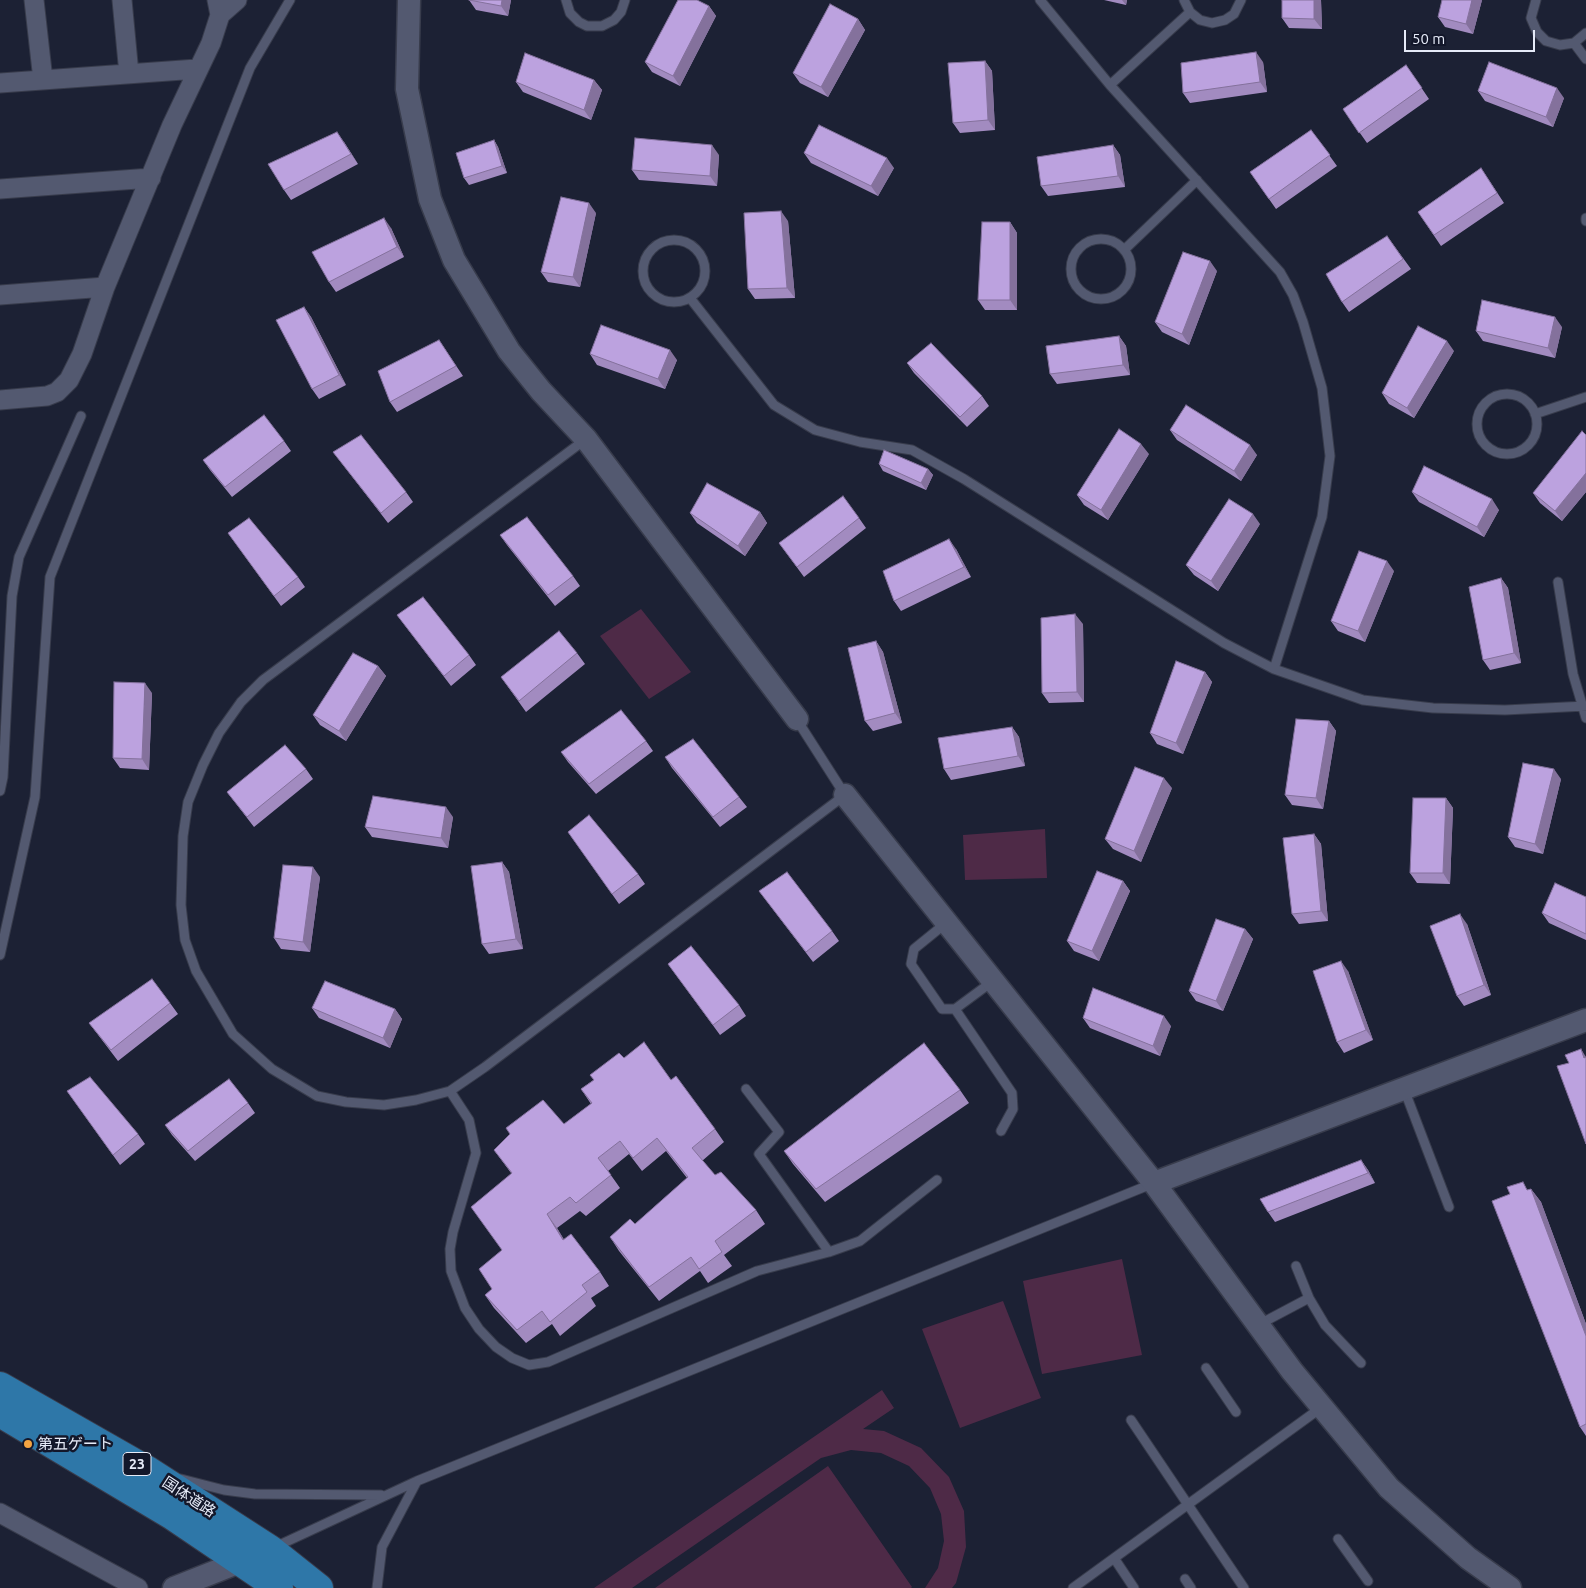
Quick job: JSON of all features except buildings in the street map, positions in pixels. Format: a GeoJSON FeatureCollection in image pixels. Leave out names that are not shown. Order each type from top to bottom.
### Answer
{"type":"FeatureCollection","features":[{"type":"Feature","properties":{"kind":"main road","name":"国体道路"},"geometry":{"type":"LineString","coordinates":[[0,1386],[149,1471],[270,1549],[319,1588]]}},
{"type":"Feature","properties":{"kind":"main road","name":"国体道路"},"geometry":{"type":"LineString","coordinates":[[0,1413],[170,1515],[278,1588]]}},
{"type":"Feature","properties":{"kind":"street"},"geometry":{"type":"LineString","coordinates":[[34,0],[43,80]]}},
{"type":"Feature","properties":{"kind":"street"},"geometry":{"type":"LineString","coordinates":[[122,0],[129,74]]}},
{"type":"Feature","properties":{"kind":"street"},"geometry":{"type":"LineString","coordinates":[[0,400],[47,396],[57,392],[69,380],[82,354],[105,287],[197,69],[211,43],[218,8],[238,0]]}},
{"type":"Feature","properties":{"kind":"street"},"geometry":{"type":"LineString","coordinates":[[409,0],[407,89],[430,199],[454,260],[509,350],[541,391],[586,439],[797,719]]}},
{"type":"Feature","properties":{"kind":"street"},"geometry":{"type":"LineString","coordinates":[[0,83],[197,69]]}},
{"type":"Feature","properties":{"kind":"street"},"geometry":{"type":"LineString","coordinates":[[0,189],[151,178]]}},
{"type":"Feature","properties":{"kind":"street"},"geometry":{"type":"LineString","coordinates":[[0,295],[105,287]]}},
{"type":"Feature","properties":{"kind":"street"},"geometry":{"type":"LineString","coordinates":[[844,795],[1154,1183],[1258,1325],[1389,1488],[1468,1558],[1510,1588]]}},
{"type":"Feature","properties":{"kind":"street"},"geometry":{"type":"LineString","coordinates":[[1154,1183],[1586,1020]]}},
{"type":"Feature","properties":{"kind":"street"},"geometry":{"type":"LineString","coordinates":[[1,1515],[138,1588]]}},
{"type":"Feature","properties":{"kind":"street"},"geometry":{"type":"LineString","coordinates":[[174,1588],[242,1562],[270,1549]]}},
{"type":"Feature","properties":{"kind":"lane"},"geometry":{"type":"LineString","coordinates":[[0,956],[35,797],[50,577],[250,68],[290,0]]}},
{"type":"Feature","properties":{"kind":"lane"},"geometry":{"type":"LineString","coordinates":[[566,0],[570,13],[579,22],[587,26],[602,26],[614,20],[621,12],[625,0]]}},
{"type":"Feature","properties":{"kind":"lane"},"geometry":{"type":"LineString","coordinates":[[1040,0],[1110,85],[1280,272],[1293,295],[1314,356],[1328,421],[1330,456],[1322,517],[1274,669]]}},
{"type":"Feature","properties":{"kind":"lane"},"geometry":{"type":"LineString","coordinates":[[1184,0],[1190,12],[1200,20],[1212,23],[1225,20],[1234,14],[1241,0]]}},
{"type":"Feature","properties":{"kind":"lane"},"geometry":{"type":"LineString","coordinates":[[1536,0],[1531,18],[1536,32],[1546,41],[1560,45],[1574,43],[1586,33]]}},
{"type":"Feature","properties":{"kind":"lane"},"geometry":{"type":"LineString","coordinates":[[1110,85],[1190,12]]}},
{"type":"Feature","properties":{"kind":"lane"},"geometry":{"type":"LineString","coordinates":[[1574,43],[1586,59]]}},
{"type":"Feature","properties":{"kind":"lane"},"geometry":{"type":"LineString","coordinates":[[1124,250],[1197,180]]}},
{"type":"Feature","properties":{"kind":"lane"},"geometry":{"type":"LineString","coordinates":[[1105,239],[1116,242],[1124,250],[1131,265],[1131,276],[1125,288],[1116,296],[1104,300],[1092,298],[1081,292],[1073,282],[1071,272],[1072,258],[1079,248],[1090,241],[1105,239]]}},
{"type":"Feature","properties":{"kind":"lane"},"geometry":{"type":"LineString","coordinates":[[676,240],[684,242],[695,248],[703,259],[705,272],[701,286],[690,298],[678,302],[666,301],[655,296],[647,286],[644,275],[645,261],[652,250],[663,242],[676,240]]}},
{"type":"Feature","properties":{"kind":"lane"},"geometry":{"type":"LineString","coordinates":[[690,298],[774,405],[816,430],[860,442],[912,450],[964,479],[1224,643],[1274,669],[1363,700],[1433,708],[1505,710],[1584,706]]}},
{"type":"Feature","properties":{"kind":"lane"},"geometry":{"type":"LineString","coordinates":[[1498,395],[1519,397],[1528,403],[1535,414],[1536,429],[1532,441],[1523,449],[1512,454],[1500,453],[1489,448],[1479,437],[1476,421],[1480,409],[1487,401],[1498,395]]}},
{"type":"Feature","properties":{"kind":"lane"},"geometry":{"type":"LineString","coordinates":[[1535,414],[1586,397]]}},
{"type":"Feature","properties":{"kind":"lane"},"geometry":{"type":"LineString","coordinates":[[0,791],[3,777],[12,596],[19,557],[81,416]]}},
{"type":"Feature","properties":{"kind":"lane"},"geometry":{"type":"LineString","coordinates":[[586,439],[262,680],[241,702],[219,733],[188,802],[183,836],[181,905],[185,940],[196,971],[233,1034],[272,1069],[317,1096],[346,1102],[384,1104],[416,1100],[450,1091],[493,1061],[844,795],[797,719]]}},
{"type":"Feature","properties":{"kind":"lane"},"geometry":{"type":"LineString","coordinates":[[1558,582],[1573,674],[1586,718]]}},
{"type":"Feature","properties":{"kind":"lane"},"geometry":{"type":"LineString","coordinates":[[947,923],[914,949],[911,964],[942,1009],[955,1009],[993,981]]}},
{"type":"Feature","properties":{"kind":"lane"},"geometry":{"type":"LineString","coordinates":[[955,1009],[1012,1093],[1013,1109],[1001,1131]]}},
{"type":"Feature","properties":{"kind":"lane"},"geometry":{"type":"LineString","coordinates":[[746,1089],[780,1132],[759,1154],[829,1252]]}},
{"type":"Feature","properties":{"kind":"lane"},"geometry":{"type":"LineString","coordinates":[[1404,1089],[1449,1207]]}},
{"type":"Feature","properties":{"kind":"lane"},"geometry":{"type":"LineString","coordinates":[[450,1091],[469,1120],[476,1153],[453,1232],[450,1249],[451,1271],[465,1308],[479,1330],[496,1347],[512,1358],[529,1365],[548,1362],[757,1271],[829,1252],[860,1241],[937,1180]]}},
{"type":"Feature","properties":{"kind":"lane"},"geometry":{"type":"LineString","coordinates":[[270,1549],[384,1495],[1154,1183]]}},
{"type":"Feature","properties":{"kind":"lane"},"geometry":{"type":"LineString","coordinates":[[1296,1266],[1308,1298],[1325,1325],[1361,1363]]}},
{"type":"Feature","properties":{"kind":"lane"},"geometry":{"type":"LineString","coordinates":[[1258,1325],[1308,1298]]}},
{"type":"Feature","properties":{"kind":"lane"},"geometry":{"type":"LineString","coordinates":[[1206,1368],[1236,1412]]}},
{"type":"Feature","properties":{"kind":"lane"},"geometry":{"type":"LineString","coordinates":[[1073,1588],[1322,1407]]}},
{"type":"Feature","properties":{"kind":"lane"},"geometry":{"type":"LineString","coordinates":[[1131,1420],[1244,1588]]}},
{"type":"Feature","properties":{"kind":"lane"},"geometry":{"type":"LineString","coordinates":[[149,1471],[224,1490],[254,1494],[384,1495]]}},
{"type":"Feature","properties":{"kind":"lane"},"geometry":{"type":"LineString","coordinates":[[377,1588],[382,1547],[418,1481]]}},
{"type":"Feature","properties":{"kind":"lane"},"geometry":{"type":"LineString","coordinates":[[1338,1539],[1368,1581]]}},
{"type":"Feature","properties":{"kind":"lane"},"geometry":{"type":"LineString","coordinates":[[1114,1558],[1134,1588]]}},
{"type":"Feature","properties":{"kind":"lane"},"geometry":{"type":"LineString","coordinates":[[1185,1579],[1191,1588]]}},
{"type":"Feature","properties":{"kind":"shaded area"},"geometry":{"type":"Polygon","coordinates":[[[641,609],[691,672],[649,699],[600,636],[641,609]]]}},
{"type":"Feature","properties":{"kind":"shaded area"},"geometry":{"type":"Polygon","coordinates":[[[1045,829],[1047,878],[965,880],[963,835],[1045,829]]]}},
{"type":"Feature","properties":{"kind":"shaded area"},"geometry":{"type":"Polygon","coordinates":[[[1122,1259],[1142,1355],[1042,1374],[1023,1281],[1122,1259]]]}},
{"type":"Feature","properties":{"kind":"shaded area"},"geometry":{"type":"Polygon","coordinates":[[[1003,1301],[1041,1398],[960,1428],[922,1329],[1003,1301]]]}},
{"type":"Feature","properties":{"kind":"shaded area"},"geometry":{"type":"Polygon","coordinates":[[[882,1390],[894,1408],[863,1429],[884,1431],[921,1448],[949,1477],[964,1511],[966,1547],[956,1583],[952,1588],[925,1588],[938,1568],[944,1541],[941,1514],[930,1488],[909,1466],[881,1453],[851,1450],[821,1458],[632,1588],[594,1588],[882,1390]]]}},
{"type":"Feature","properties":{"kind":"shaded area"},"geometry":{"type":"Polygon","coordinates":[[[828,1466],[911,1588],[655,1588],[828,1466]]]}},
{"type":"Feature","properties":{"kind":"place","name":"第五ゲート"},"geometry":{"type":"Point","coordinates":[28,1444]}}]}
